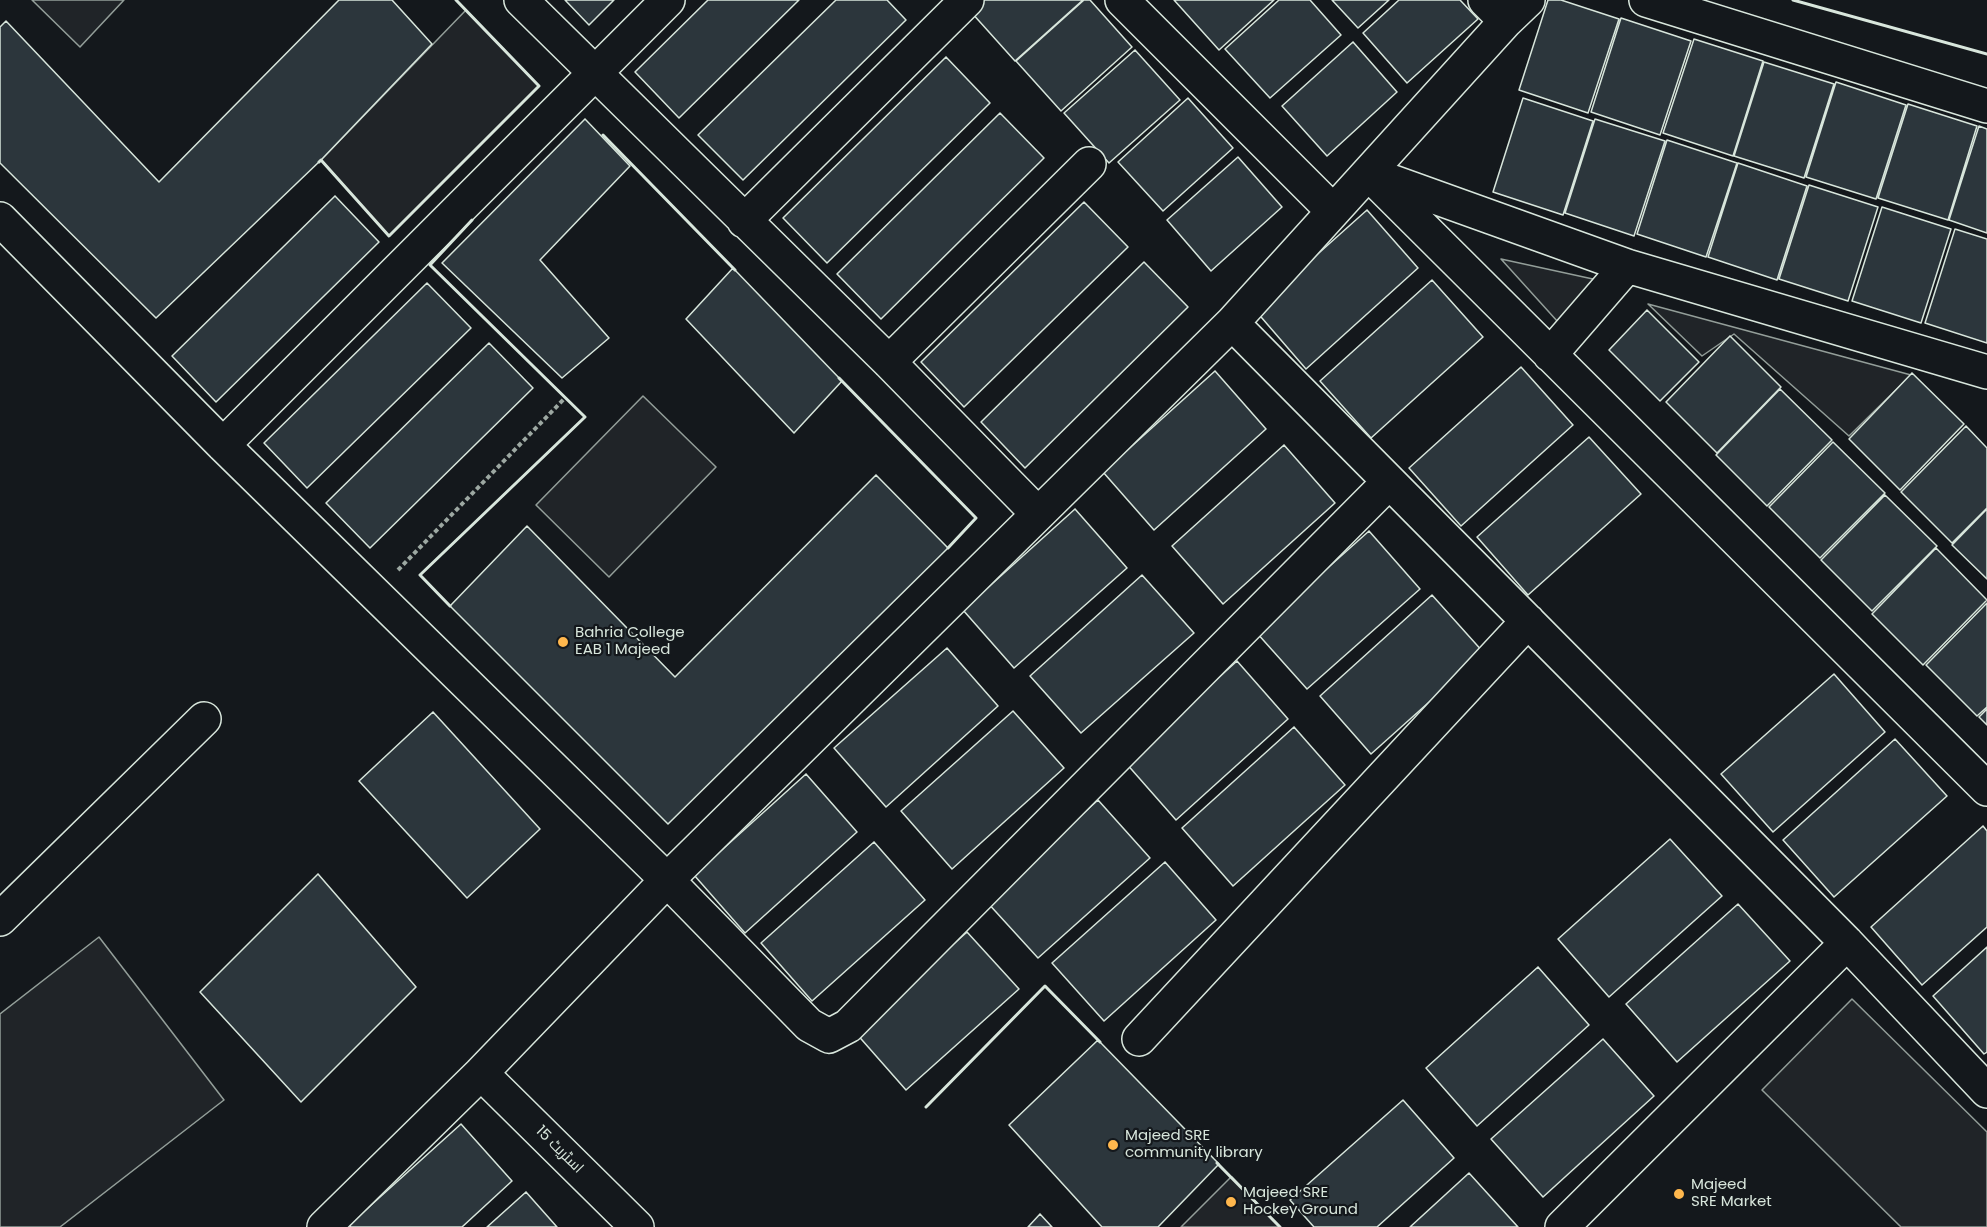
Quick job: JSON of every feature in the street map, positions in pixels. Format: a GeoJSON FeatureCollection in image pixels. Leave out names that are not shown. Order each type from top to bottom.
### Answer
{"type":"FeatureCollection","features":[{"type":"Feature","properties":{"kind":"street"},"geometry":{"type":"LineString","coordinates":[[521,0],[889,362],[1038,514]]}},
{"type":"Feature","properties":{"kind":"street"},"geometry":{"type":"LineString","coordinates":[[223,445],[668,0]]}},
{"type":"Feature","properties":{"kind":"street"},"geometry":{"type":"LineString","coordinates":[[744,221],[967,0]]}},
{"type":"Feature","properties":{"kind":"street"},"geometry":{"type":"LineString","coordinates":[[1122,0],[1333,211]]}},
{"type":"Feature","properties":{"kind":"street"},"geometry":{"type":"LineString","coordinates":[[1646,0],[1987,105]]}},
{"type":"Feature","properties":{"kind":"street"},"geometry":{"type":"LineString","coordinates":[[324,1227],[482,1073],[667,880],[1232,323],[1368,173],[1506,7]]}},
{"type":"Feature","properties":{"kind":"street"},"geometry":{"type":"LineString","coordinates":[[889,362],[1089,164]]}},
{"type":"Feature","properties":{"kind":"street"},"geometry":{"type":"LineString","coordinates":[[1368,173],[1627,266],[1976,368],[1987,390]]}},
{"type":"Feature","properties":{"kind":"street"},"geometry":{"type":"LineString","coordinates":[[1368,173],[1987,789]]}},
{"type":"Feature","properties":{"kind":"street"},"geometry":{"type":"LineString","coordinates":[[0,219],[223,445],[667,880],[808,1025],[829,1036],[848,1026],[1389,482]]}},
{"type":"Feature","properties":{"kind":"street"},"geometry":{"type":"LineString","coordinates":[[1550,355],[1627,266]]}},
{"type":"Feature","properties":{"kind":"street"},"geometry":{"type":"LineString","coordinates":[[1232,323],[1847,943],[1987,1090]]}},
{"type":"Feature","properties":{"kind":"street"},"geometry":{"type":"LineString","coordinates":[[1138,1039],[1528,621]]}},
{"type":"Feature","properties":{"kind":"street"},"geometry":{"type":"LineString","coordinates":[[0,919],[204,719]]}},
{"type":"Feature","properties":{"kind":"street"},"geometry":{"type":"LineString","coordinates":[[1562,1227],[1847,943]]}},
{"type":"Feature","properties":{"kind":"street","name":"اسٹریٹ 15"},"geometry":{"type":"LineString","coordinates":[[482,1073],[637,1227]]}},
{"type":"Feature","properties":{"kind":"path"},"geometry":{"type":"LineString","coordinates":[[375,594],[565,398]]}},
{"type":"Feature","properties":{"kind":"shaded area"},"geometry":{"type":"Polygon","coordinates":[[[32,0],[124,0],[80,47],[32,0]]]}},
{"type":"Feature","properties":{"kind":"shaded area"},"geometry":{"type":"Polygon","coordinates":[[[466,10],[539,86],[389,236],[321,160],[466,10]]]}},
{"type":"Feature","properties":{"kind":"shaded area"},"geometry":{"type":"Polygon","coordinates":[[[1501,259],[1602,281],[1558,322],[1501,259]]]}},
{"type":"Feature","properties":{"kind":"shaded area"},"geometry":{"type":"Polygon","coordinates":[[[1648,304],[1911,375],[1849,436],[1734,334],[1702,356],[1648,304]]]}},
{"type":"Feature","properties":{"kind":"shaded area"},"geometry":{"type":"Polygon","coordinates":[[[643,396],[716,467],[609,577],[536,505],[643,396]]]}},
{"type":"Feature","properties":{"kind":"shaded area"},"geometry":{"type":"Polygon","coordinates":[[[99,937],[224,1100],[60,1227],[0,1227],[0,1014],[99,937]]]}},
{"type":"Feature","properties":{"kind":"shaded area"},"geometry":{"type":"Polygon","coordinates":[[[1852,999],[1987,1132],[1987,1227],[1901,1227],[1762,1090],[1852,999]]]}},
{"type":"Feature","properties":{"kind":"shaded area","name":"Majeed SRE Hockey Ground"},"geometry":{"type":"Polygon","coordinates":[[[1231,1177],[1280,1227],[1181,1227],[1231,1177]]]}},
{"type":"Feature","properties":{"kind":"building"},"geometry":{"type":"Polygon","coordinates":[[[339,0],[392,0],[432,44],[321,160],[156,318],[0,163],[0,27],[6,21],[159,182],[339,0]]]}},
{"type":"Feature","properties":{"kind":"building"},"geometry":{"type":"Polygon","coordinates":[[[565,0],[614,0],[589,25],[565,0]]]}},
{"type":"Feature","properties":{"kind":"building"},"geometry":{"type":"Polygon","coordinates":[[[708,0],[799,0],[679,118],[635,72],[708,0]]]}},
{"type":"Feature","properties":{"kind":"building"},"geometry":{"type":"Polygon","coordinates":[[[836,0],[887,0],[906,20],[743,180],[698,135],[836,0]]]}},
{"type":"Feature","properties":{"kind":"building"},"geometry":{"type":"Polygon","coordinates":[[[984,0],[1083,0],[1015,61],[971,12],[984,0]]]}},
{"type":"Feature","properties":{"kind":"building"},"geometry":{"type":"Polygon","coordinates":[[[1084,0],[1090,0],[1132,47],[1061,111],[1016,61],[1084,0]]]}},
{"type":"Feature","properties":{"kind":"building"},"geometry":{"type":"Polygon","coordinates":[[[1174,0],[1274,0],[1219,50],[1174,0]]]}},
{"type":"Feature","properties":{"kind":"building"},"geometry":{"type":"Polygon","coordinates":[[[1279,0],[1310,0],[1341,35],[1270,98],[1225,49],[1279,0]]]}},
{"type":"Feature","properties":{"kind":"building"},"geometry":{"type":"Polygon","coordinates":[[[1332,0],[1389,0],[1358,28],[1332,0]]]}},
{"type":"Feature","properties":{"kind":"building"},"geometry":{"type":"Polygon","coordinates":[[[1399,0],[1460,0],[1478,19],[1407,83],[1363,33],[1399,0]]]}},
{"type":"Feature","properties":{"kind":"building"},"geometry":{"type":"Polygon","coordinates":[[[1548,0],[1561,0],[1619,19],[1588,113],[1519,90],[1548,0]]]}},
{"type":"Feature","properties":{"kind":"building"},"geometry":{"type":"Polygon","coordinates":[[[1621,18],[1691,41],[1660,135],[1591,112],[1621,18]]]}},
{"type":"Feature","properties":{"kind":"building"},"geometry":{"type":"Polygon","coordinates":[[[1694,39],[1763,61],[1733,156],[1663,133],[1694,39]]]}},
{"type":"Feature","properties":{"kind":"building"},"geometry":{"type":"Polygon","coordinates":[[[1353,42],[1397,92],[1327,156],[1282,106],[1353,42]]]}},
{"type":"Feature","properties":{"kind":"building"},"geometry":{"type":"Polygon","coordinates":[[[1135,50],[1180,100],[1109,163],[1064,113],[1135,50]]]}},
{"type":"Feature","properties":{"kind":"building"},"geometry":{"type":"Polygon","coordinates":[[[946,57],[990,103],[827,263],[783,218],[946,57]]]}},
{"type":"Feature","properties":{"kind":"building"},"geometry":{"type":"Polygon","coordinates":[[[1764,62],[1834,84],[1804,178],[1734,156],[1764,62]]]}},
{"type":"Feature","properties":{"kind":"building"},"geometry":{"type":"Polygon","coordinates":[[[1836,82],[1906,105],[1876,199],[1806,177],[1836,82]]]}},
{"type":"Feature","properties":{"kind":"building"},"geometry":{"type":"Polygon","coordinates":[[[1188,98],[1233,148],[1163,211],[1118,162],[1188,98]]]}},
{"type":"Feature","properties":{"kind":"building"},"geometry":{"type":"Polygon","coordinates":[[[1523,98],[1593,121],[1563,215],[1493,192],[1523,98]]]}},
{"type":"Feature","properties":{"kind":"building"},"geometry":{"type":"Polygon","coordinates":[[[1908,104],[1977,126],[1948,220],[1878,198],[1908,104]]]}},
{"type":"Feature","properties":{"kind":"building"},"geometry":{"type":"Polygon","coordinates":[[[1000,113],[1044,158],[881,319],[837,274],[1000,113]]]}},
{"type":"Feature","properties":{"kind":"building"},"geometry":{"type":"Polygon","coordinates":[[[585,119],[630,166],[540,260],[609,338],[562,378],[442,263],[585,119]]]}},
{"type":"Feature","properties":{"kind":"building"},"geometry":{"type":"Polygon","coordinates":[[[1595,119],[1665,141],[1634,236],[1565,213],[1595,119]]]}},
{"type":"Feature","properties":{"kind":"building"},"geometry":{"type":"Polygon","coordinates":[[[1979,126],[1987,129],[1987,233],[1949,220],[1979,126]]]}},
{"type":"Feature","properties":{"kind":"building"},"geometry":{"type":"Polygon","coordinates":[[[1667,140],[1737,163],[1706,257],[1637,234],[1667,140]]]}},
{"type":"Feature","properties":{"kind":"building"},"geometry":{"type":"Polygon","coordinates":[[[1238,157],[1282,207],[1211,271],[1167,220],[1238,157]]]}},
{"type":"Feature","properties":{"kind":"building"},"geometry":{"type":"Polygon","coordinates":[[[1738,163],[1807,186],[1777,280],[1708,257],[1738,163]]]}},
{"type":"Feature","properties":{"kind":"building"},"geometry":{"type":"Polygon","coordinates":[[[1809,185],[1878,207],[1848,301],[1779,279],[1809,185]]]}},
{"type":"Feature","properties":{"kind":"building"},"geometry":{"type":"Polygon","coordinates":[[[335,196],[379,242],[216,402],[172,356],[335,196]]]}},
{"type":"Feature","properties":{"kind":"building"},"geometry":{"type":"Polygon","coordinates":[[[1084,202],[1128,247],[964,407],[921,362],[1084,202]]]}},
{"type":"Feature","properties":{"kind":"building"},"geometry":{"type":"Polygon","coordinates":[[[1882,207],[1951,229],[1921,323],[1852,301],[1882,207]]]}},
{"type":"Feature","properties":{"kind":"building"},"geometry":{"type":"Polygon","coordinates":[[[1367,210],[1418,268],[1306,369],[1255,310],[1367,210]]]}},
{"type":"Feature","properties":{"kind":"building"},"geometry":{"type":"Polygon","coordinates":[[[1955,229],[1987,239],[1987,343],[1925,323],[1955,229]]]}},
{"type":"Feature","properties":{"kind":"building"},"geometry":{"type":"Polygon","coordinates":[[[1144,262],[1188,307],[1025,468],[981,422],[1144,262]]]}},
{"type":"Feature","properties":{"kind":"building"},"geometry":{"type":"Polygon","coordinates":[[[733,268],[842,381],[794,433],[686,319],[733,268]]]}},
{"type":"Feature","properties":{"kind":"building"},"geometry":{"type":"Polygon","coordinates":[[[1432,280],[1483,337],[1371,438],[1320,381],[1432,280]]]}},
{"type":"Feature","properties":{"kind":"building"},"geometry":{"type":"Polygon","coordinates":[[[427,283],[471,328],[307,488],[264,443],[427,283]]]}},
{"type":"Feature","properties":{"kind":"building"},"geometry":{"type":"Polygon","coordinates":[[[1647,310],[1699,362],[1660,401],[1609,350],[1647,310]]]}},
{"type":"Feature","properties":{"kind":"building"},"geometry":{"type":"Polygon","coordinates":[[[1730,336],[1781,387],[1717,453],[1666,402],[1730,336]]]}},
{"type":"Feature","properties":{"kind":"building"},"geometry":{"type":"Polygon","coordinates":[[[489,343],[533,388],[370,548],[326,503],[489,343]]]}},
{"type":"Feature","properties":{"kind":"building"},"geometry":{"type":"Polygon","coordinates":[[[1521,367],[1573,425],[1461,526],[1409,468],[1521,367]]]}},
{"type":"Feature","properties":{"kind":"building"},"geometry":{"type":"Polygon","coordinates":[[[1215,371],[1266,429],[1154,530],[1103,472],[1215,371]]]}},
{"type":"Feature","properties":{"kind":"building"},"geometry":{"type":"Polygon","coordinates":[[[1912,373],[1964,424],[1900,490],[1849,439],[1912,373]]]}},
{"type":"Feature","properties":{"kind":"building"},"geometry":{"type":"Polygon","coordinates":[[[1780,389],[1832,440],[1767,506],[1716,455],[1780,389]]]}},
{"type":"Feature","properties":{"kind":"building"},"geometry":{"type":"Polygon","coordinates":[[[1966,426],[1987,448],[1987,508],[1952,543],[1901,492],[1966,426]]]}},
{"type":"Feature","properties":{"kind":"building"},"geometry":{"type":"Polygon","coordinates":[[[1589,437],[1641,494],[1528,595],[1477,537],[1589,437]]]}},
{"type":"Feature","properties":{"kind":"building"},"geometry":{"type":"Polygon","coordinates":[[[1833,442],[1885,493],[1820,558],[1769,507],[1833,442]]]}},
{"type":"Feature","properties":{"kind":"building"},"geometry":{"type":"Polygon","coordinates":[[[1284,445],[1335,503],[1223,604],[1172,546],[1284,445]]]}},
{"type":"Feature","properties":{"kind":"building","name":"Bahria College EAB 1 Majeed"},"geometry":{"type":"Polygon","coordinates":[[[876,475],[948,548],[668,824],[450,606],[527,526],[675,677],[876,475]]]}},
{"type":"Feature","properties":{"kind":"building"},"geometry":{"type":"Polygon","coordinates":[[[1885,495],[1937,546],[1872,611],[1821,560],[1885,495]]]}},
{"type":"Feature","properties":{"kind":"building"},"geometry":{"type":"Polygon","coordinates":[[[1075,509],[1127,568],[1014,668],[963,610],[1075,509]]]}},
{"type":"Feature","properties":{"kind":"building"},"geometry":{"type":"Polygon","coordinates":[[[1987,509],[1987,579],[1952,545],[1987,509]]]}},
{"type":"Feature","properties":{"kind":"building"},"geometry":{"type":"Polygon","coordinates":[[[1369,531],[1420,589],[1307,689],[1256,632],[1369,531]]]}},
{"type":"Feature","properties":{"kind":"building"},"geometry":{"type":"Polygon","coordinates":[[[1936,548],[1987,600],[1923,665],[1872,614],[1936,548]]]}},
{"type":"Feature","properties":{"kind":"building"},"geometry":{"type":"Polygon","coordinates":[[[1142,575],[1194,633],[1081,733],[1030,676],[1142,575]]]}},
{"type":"Feature","properties":{"kind":"building"},"geometry":{"type":"Polygon","coordinates":[[[1432,595],[1484,653],[1371,754],[1320,696],[1432,595]]]}},
{"type":"Feature","properties":{"kind":"building"},"geometry":{"type":"Polygon","coordinates":[[[1987,603],[1987,707],[1977,716],[1926,665],[1987,603]]]}},
{"type":"Feature","properties":{"kind":"building"},"geometry":{"type":"Polygon","coordinates":[[[947,648],[998,706],[886,807],[834,748],[947,648]]]}},
{"type":"Feature","properties":{"kind":"building"},"geometry":{"type":"Polygon","coordinates":[[[1237,661],[1288,719],[1176,820],[1125,762],[1237,661]]]}},
{"type":"Feature","properties":{"kind":"building"},"geometry":{"type":"Polygon","coordinates":[[[1834,674],[1885,732],[1773,832],[1721,774],[1834,674]]]}},
{"type":"Feature","properties":{"kind":"building"},"geometry":{"type":"Polygon","coordinates":[[[1987,709],[1987,725],[1979,717],[1987,709]]]}},
{"type":"Feature","properties":{"kind":"building"},"geometry":{"type":"Polygon","coordinates":[[[1013,711],[1064,768],[952,869],[901,811],[1013,711]]]}},
{"type":"Feature","properties":{"kind":"building"},"geometry":{"type":"Polygon","coordinates":[[[433,712],[540,829],[467,898],[359,781],[433,712]]]}},
{"type":"Feature","properties":{"kind":"building"},"geometry":{"type":"Polygon","coordinates":[[[1294,727],[1345,785],[1233,886],[1182,828],[1294,727]]]}},
{"type":"Feature","properties":{"kind":"building"},"geometry":{"type":"Polygon","coordinates":[[[1895,739],[1947,796],[1834,897],[1783,840],[1895,739]]]}},
{"type":"Feature","properties":{"kind":"building"},"geometry":{"type":"Polygon","coordinates":[[[806,774],[857,832],[745,933],[694,875],[806,774]]]}},
{"type":"Feature","properties":{"kind":"building"},"geometry":{"type":"Polygon","coordinates":[[[1098,800],[1150,858],[1038,958],[986,901],[1098,800]]]}},
{"type":"Feature","properties":{"kind":"building"},"geometry":{"type":"Polygon","coordinates":[[[1983,826],[1987,831],[1987,927],[1922,985],[1871,927],[1983,826]]]}},
{"type":"Feature","properties":{"kind":"building"},"geometry":{"type":"Polygon","coordinates":[[[1670,839],[1722,896],[1609,997],[1558,939],[1670,839]]]}},
{"type":"Feature","properties":{"kind":"building"},"geometry":{"type":"Polygon","coordinates":[[[874,842],[925,900],[812,1001],[761,943],[874,842]]]}},
{"type":"Feature","properties":{"kind":"building"},"geometry":{"type":"Polygon","coordinates":[[[1165,862],[1216,920],[1104,1021],[1052,963],[1165,862]]]}},
{"type":"Feature","properties":{"kind":"building"},"geometry":{"type":"Polygon","coordinates":[[[318,874],[416,987],[301,1102],[200,992],[318,874]]]}},
{"type":"Feature","properties":{"kind":"building"},"geometry":{"type":"Polygon","coordinates":[[[1738,904],[1790,961],[1677,1062],[1626,1004],[1738,904]]]}},
{"type":"Feature","properties":{"kind":"building"},"geometry":{"type":"Polygon","coordinates":[[[967,932],[1019,989],[906,1090],[855,1032],[967,932]]]}},
{"type":"Feature","properties":{"kind":"building"},"geometry":{"type":"Polygon","coordinates":[[[1987,947],[1987,1052],[1984,1054],[1933,996],[1987,947]]]}},
{"type":"Feature","properties":{"kind":"building"},"geometry":{"type":"Polygon","coordinates":[[[1538,967],[1589,1025],[1477,1126],[1426,1068],[1538,967]]]}},
{"type":"Feature","properties":{"kind":"building"},"geometry":{"type":"Polygon","coordinates":[[[1603,1039],[1654,1096],[1543,1197],[1491,1139],[1603,1039]]]}},
{"type":"Feature","properties":{"kind":"building","name":"Majeed SRE community library"},"geometry":{"type":"Polygon","coordinates":[[[1098,1040],[1219,1164],[1158,1227],[1102,1227],[1009,1125],[1098,1040]]]}},
{"type":"Feature","properties":{"kind":"building"},"geometry":{"type":"Polygon","coordinates":[[[1403,1100],[1454,1158],[1377,1227],[1314,1227],[1290,1200],[1403,1100]]]}},
{"type":"Feature","properties":{"kind":"building"},"geometry":{"type":"Polygon","coordinates":[[[461,1124],[512,1181],[462,1227],[351,1227],[349,1225],[461,1124]]]}},
{"type":"Feature","properties":{"kind":"building"},"geometry":{"type":"Polygon","coordinates":[[[1469,1173],[1518,1227],[1410,1227],[1469,1173]]]}},
{"type":"Feature","properties":{"kind":"building"},"geometry":{"type":"Polygon","coordinates":[[[526,1192],[557,1227],[487,1227],[526,1192]]]}},
{"type":"Feature","properties":{"kind":"building"},"geometry":{"type":"Polygon","coordinates":[[[1040,1214],[1052,1227],[1028,1227],[1040,1214]]]}},
{"type":"Feature","properties":{"kind":"wall"},"geometry":{"type":"LineString","coordinates":[[319,162],[321,160],[389,236],[539,86],[456,0]]}},
{"type":"Feature","properties":{"kind":"wall"},"geometry":{"type":"LineString","coordinates":[[1793,0],[1987,54]]}},
{"type":"Feature","properties":{"kind":"wall"},"geometry":{"type":"LineString","coordinates":[[603,135],[735,270]]}},
{"type":"Feature","properties":{"kind":"wall"},"geometry":{"type":"LineString","coordinates":[[450,606],[420,575],[585,417],[430,265],[472,220]]}},
{"type":"Feature","properties":{"kind":"wall"},"geometry":{"type":"LineString","coordinates":[[839,378],[976,518],[948,548]]}},
{"type":"Feature","properties":{"kind":"wall"},"geometry":{"type":"LineString","coordinates":[[926,1107],[1045,986],[1100,1042]]}},
{"type":"Feature","properties":{"kind":"wall"},"geometry":{"type":"LineString","coordinates":[[1217,1163],[1280,1227]]}},
{"type":"Feature","properties":{"kind":"place","name":"Bahria College EAB 1 Majeed"},"geometry":{"type":"Point","coordinates":[563,642]}},
{"type":"Feature","properties":{"kind":"place","name":"Majeed SRE community library"},"geometry":{"type":"Point","coordinates":[1113,1145]}},
{"type":"Feature","properties":{"kind":"place","name":"Majeed SRE Market"},"geometry":{"type":"Point","coordinates":[1679,1194]}},
{"type":"Feature","properties":{"kind":"place","name":"Majeed SRE Hockey Ground"},"geometry":{"type":"Point","coordinates":[1231,1202]}}]}
